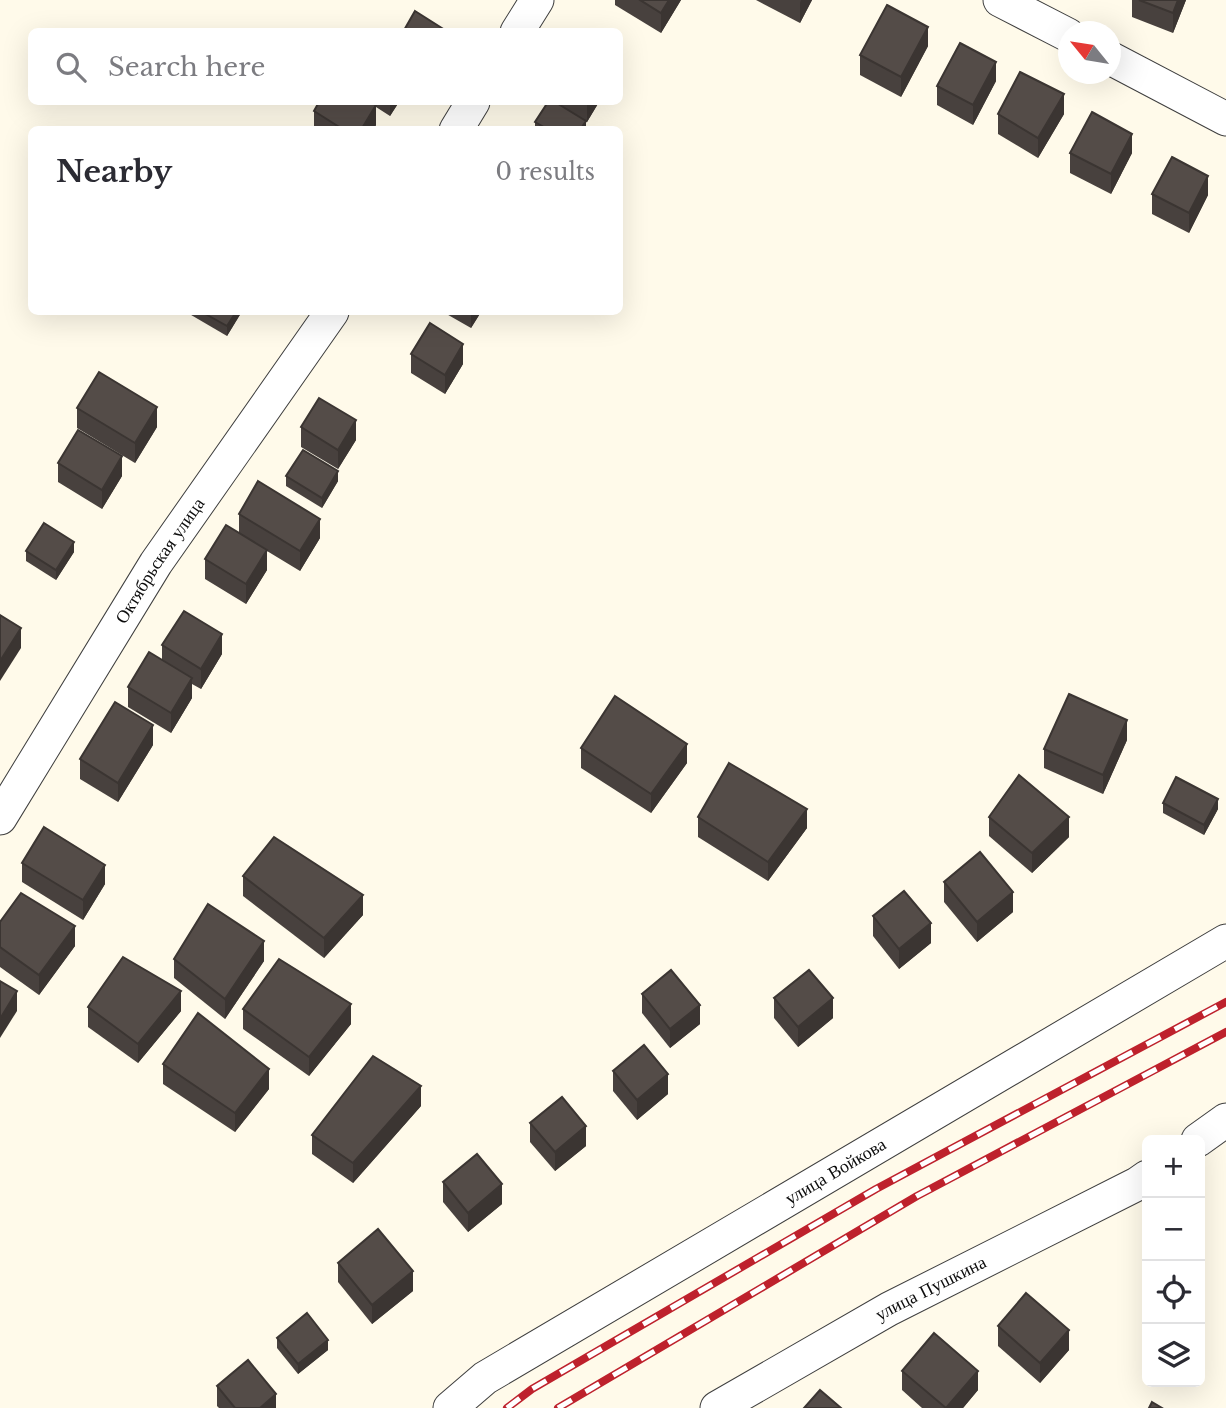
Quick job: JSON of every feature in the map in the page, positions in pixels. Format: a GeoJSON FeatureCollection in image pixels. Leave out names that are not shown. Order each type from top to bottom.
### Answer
{"type":"FeatureCollection","features":[{"type":"Feature","properties":{"kind":"street"},"geometry":{"type":"LineString","coordinates":[[520,28],[537,0]]}},
{"type":"Feature","properties":{"kind":"street"},"geometry":{"type":"LineString","coordinates":[[1000,0],[1058,29]]}},
{"type":"Feature","properties":{"kind":"street"},"geometry":{"type":"LineString","coordinates":[[1121,63],[1226,119]]}},
{"type":"Feature","properties":{"kind":"street"},"geometry":{"type":"LineString","coordinates":[[458,126],[471,105]]}},
{"type":"Feature","properties":{"kind":"street","name":"Октябрьская улица"},"geometry":{"type":"LineString","coordinates":[[0,818],[156,563],[330,315]]}},
{"type":"Feature","properties":{"kind":"street","name":"улица Войкова"},"geometry":{"type":"LineString","coordinates":[[450,1408],[496,1371],[1226,941]]}},
{"type":"Feature","properties":{"kind":"street"},"geometry":{"type":"LineString","coordinates":[[1205,1135],[1226,1120]]}},
{"type":"Feature","properties":{"kind":"street","name":"улица Пушкина"},"geometry":{"type":"LineString","coordinates":[[717,1408],[889,1310],[1142,1180]]}},
{"type":"Feature","properties":{"kind":"building"},"geometry":{"type":"Polygon","coordinates":[[[640,0],[669,0],[661,13],[640,0]]]}},
{"type":"Feature","properties":{"kind":"building"},"geometry":{"type":"Polygon","coordinates":[[[1139,0],[1178,0],[1173,13],[1139,0]]]}},
{"type":"Feature","properties":{"kind":"building"},"geometry":{"type":"Polygon","coordinates":[[[887,5],[928,27],[901,77],[860,55],[887,5]]]}},
{"type":"Feature","properties":{"kind":"building"},"geometry":{"type":"Polygon","coordinates":[[[415,11],[442,28],[405,28],[415,11]]]}},
{"type":"Feature","properties":{"kind":"building"},"geometry":{"type":"Polygon","coordinates":[[[960,43],[996,62],[973,105],[937,86],[960,43]]]}},
{"type":"Feature","properties":{"kind":"building"},"geometry":{"type":"Polygon","coordinates":[[[1020,72],[1064,94],[1038,138],[998,114],[1020,72]]]}},
{"type":"Feature","properties":{"kind":"building"},"geometry":{"type":"Polygon","coordinates":[[[317,105],[376,105],[363,126],[338,126],[314,111],[317,105]]]}},
{"type":"Feature","properties":{"kind":"building"},"geometry":{"type":"Polygon","coordinates":[[[546,105],[560,105],[586,121],[583,126],[542,126],[535,122],[546,105]]]}},
{"type":"Feature","properties":{"kind":"building"},"geometry":{"type":"Polygon","coordinates":[[[1092,112],[1132,134],[1111,174],[1070,153],[1092,112]]]}},
{"type":"Feature","properties":{"kind":"building"},"geometry":{"type":"Polygon","coordinates":[[[1172,157],[1208,176],[1189,213],[1152,194],[1172,157]]]}},
{"type":"Feature","properties":{"kind":"building"},"geometry":{"type":"Polygon","coordinates":[[[207,315],[234,315],[227,326],[207,315]]]}},
{"type":"Feature","properties":{"kind":"building"},"geometry":{"type":"Polygon","coordinates":[[[430,323],[463,344],[445,375],[411,354],[430,323]]]}},
{"type":"Feature","properties":{"kind":"building"},"geometry":{"type":"Polygon","coordinates":[[[99,372],[157,407],[135,443],[77,408],[99,372]]]}},
{"type":"Feature","properties":{"kind":"building"},"geometry":{"type":"Polygon","coordinates":[[[319,398],[356,420],[338,450],[301,427],[319,398]]]}},
{"type":"Feature","properties":{"kind":"building"},"geometry":{"type":"Polygon","coordinates":[[[78,430],[122,456],[102,490],[58,463],[78,430]]]}},
{"type":"Feature","properties":{"kind":"building"},"geometry":{"type":"Polygon","coordinates":[[[303,450],[338,471],[322,498],[286,476],[303,450]]]}},
{"type":"Feature","properties":{"kind":"building"},"geometry":{"type":"Polygon","coordinates":[[[258,481],[320,519],[300,551],[239,514],[258,481]]]}},
{"type":"Feature","properties":{"kind":"building"},"geometry":{"type":"Polygon","coordinates":[[[44,523],[74,542],[56,570],[26,551],[44,523]]]}},
{"type":"Feature","properties":{"kind":"building"},"geometry":{"type":"Polygon","coordinates":[[[226,525],[267,550],[246,584],[205,559],[226,525]]]}},
{"type":"Feature","properties":{"kind":"building"},"geometry":{"type":"Polygon","coordinates":[[[184,611],[222,634],[201,669],[162,645],[184,611]]]}},
{"type":"Feature","properties":{"kind":"building"},"geometry":{"type":"Polygon","coordinates":[[[0,615],[21,628],[0,661],[0,615]]]}},
{"type":"Feature","properties":{"kind":"building"},"geometry":{"type":"Polygon","coordinates":[[[149,652],[192,678],[171,713],[128,687],[149,652]]]}},
{"type":"Feature","properties":{"kind":"building"},"geometry":{"type":"Polygon","coordinates":[[[1069,694],[1127,720],[1103,775],[1044,749],[1069,694]]]}},
{"type":"Feature","properties":{"kind":"building"},"geometry":{"type":"Polygon","coordinates":[[[615,696],[687,744],[651,794],[581,748],[615,696]]]}},
{"type":"Feature","properties":{"kind":"building"},"geometry":{"type":"Polygon","coordinates":[[[115,702],[153,725],[118,783],[80,759],[115,702]]]}},
{"type":"Feature","properties":{"kind":"building"},"geometry":{"type":"Polygon","coordinates":[[[729,763],[807,809],[768,862],[698,817],[729,763]]]}},
{"type":"Feature","properties":{"kind":"building"},"geometry":{"type":"Polygon","coordinates":[[[1019,775],[1069,817],[1032,853],[989,817],[1019,775]]]}},
{"type":"Feature","properties":{"kind":"building"},"geometry":{"type":"Polygon","coordinates":[[[1176,777],[1218,799],[1204,825],[1163,803],[1176,777]]]}},
{"type":"Feature","properties":{"kind":"building"},"geometry":{"type":"Polygon","coordinates":[[[44,827],[105,865],[83,900],[22,863],[44,827]]]}},
{"type":"Feature","properties":{"kind":"building"},"geometry":{"type":"Polygon","coordinates":[[[274,837],[363,895],[324,938],[243,876],[274,837]]]}},
{"type":"Feature","properties":{"kind":"building"},"geometry":{"type":"Polygon","coordinates":[[[980,852],[1013,892],[977,922],[944,882],[980,852]]]}},
{"type":"Feature","properties":{"kind":"building"},"geometry":{"type":"Polygon","coordinates":[[[904,891],[931,923],[899,949],[873,916],[904,891]]]}},
{"type":"Feature","properties":{"kind":"building"},"geometry":{"type":"Polygon","coordinates":[[[21,893],[75,926],[39,975],[0,947],[0,922],[21,893]]]}},
{"type":"Feature","properties":{"kind":"building"},"geometry":{"type":"Polygon","coordinates":[[[208,904],[264,941],[225,999],[174,959],[208,904]]]}},
{"type":"Feature","properties":{"kind":"building"},"geometry":{"type":"Polygon","coordinates":[[[123,957],[181,991],[138,1044],[88,1007],[123,957]]]}},
{"type":"Feature","properties":{"kind":"building"},"geometry":{"type":"Polygon","coordinates":[[[279,959],[351,1004],[309,1057],[243,1009],[279,959]]]}},
{"type":"Feature","properties":{"kind":"building"},"geometry":{"type":"Polygon","coordinates":[[[671,970],[700,1005],[670,1029],[642,994],[671,970]]]}},
{"type":"Feature","properties":{"kind":"building"},"geometry":{"type":"Polygon","coordinates":[[[809,970],[833,998],[798,1027],[774,998],[809,970]]]}},
{"type":"Feature","properties":{"kind":"building"},"geometry":{"type":"Polygon","coordinates":[[[0,981],[17,991],[0,1019],[0,981]]]}},
{"type":"Feature","properties":{"kind":"building"},"geometry":{"type":"Polygon","coordinates":[[[198,1013],[269,1069],[235,1113],[163,1064],[198,1013]]]}},
{"type":"Feature","properties":{"kind":"building"},"geometry":{"type":"Polygon","coordinates":[[[644,1045],[668,1074],[637,1100],[613,1071],[644,1045]]]}},
{"type":"Feature","properties":{"kind":"building"},"geometry":{"type":"Polygon","coordinates":[[[373,1056],[421,1086],[353,1163],[312,1135],[373,1056]]]}},
{"type":"Feature","properties":{"kind":"building"},"geometry":{"type":"Polygon","coordinates":[[[562,1097],[586,1126],[555,1152],[530,1123],[562,1097]]]}},
{"type":"Feature","properties":{"kind":"building"},"geometry":{"type":"Polygon","coordinates":[[[477,1154],[502,1184],[468,1213],[443,1182],[477,1154]]]}},
{"type":"Feature","properties":{"kind":"building"},"geometry":{"type":"Polygon","coordinates":[[[378,1229],[413,1271],[372,1305],[338,1263],[378,1229]]]}},
{"type":"Feature","properties":{"kind":"building"},"geometry":{"type":"Polygon","coordinates":[[[1026,1293],[1069,1330],[1040,1363],[998,1326],[1026,1293]]]}},
{"type":"Feature","properties":{"kind":"building"},"geometry":{"type":"Polygon","coordinates":[[[307,1313],[328,1340],[298,1364],[277,1338],[307,1313]]]}},
{"type":"Feature","properties":{"kind":"building"},"geometry":{"type":"Polygon","coordinates":[[[934,1333],[978,1371],[946,1408],[902,1371],[934,1333]]]}},
{"type":"Feature","properties":{"kind":"building"},"geometry":{"type":"Polygon","coordinates":[[[248,1360],[276,1394],[260,1408],[235,1408],[217,1386],[248,1360]]]}},
{"type":"Feature","properties":{"kind":"building"},"geometry":{"type":"Polygon","coordinates":[[[820,1390],[841,1408],[804,1408],[820,1390]]]}},
{"type":"Feature","properties":{"kind":"building"},"geometry":{"type":"Polygon","coordinates":[[[1152,1402],[1162,1408],[1149,1408],[1152,1402]]]}},
{"type":"Feature","properties":{"kind":"railway"},"geometry":{"type":"LineString","coordinates":[[507,1408],[532,1389],[876,1189],[1226,1002]]}},
{"type":"Feature","properties":{"kind":"railway"},"geometry":{"type":"LineString","coordinates":[[558,1408],[917,1196],[1226,1032]]}}]}
